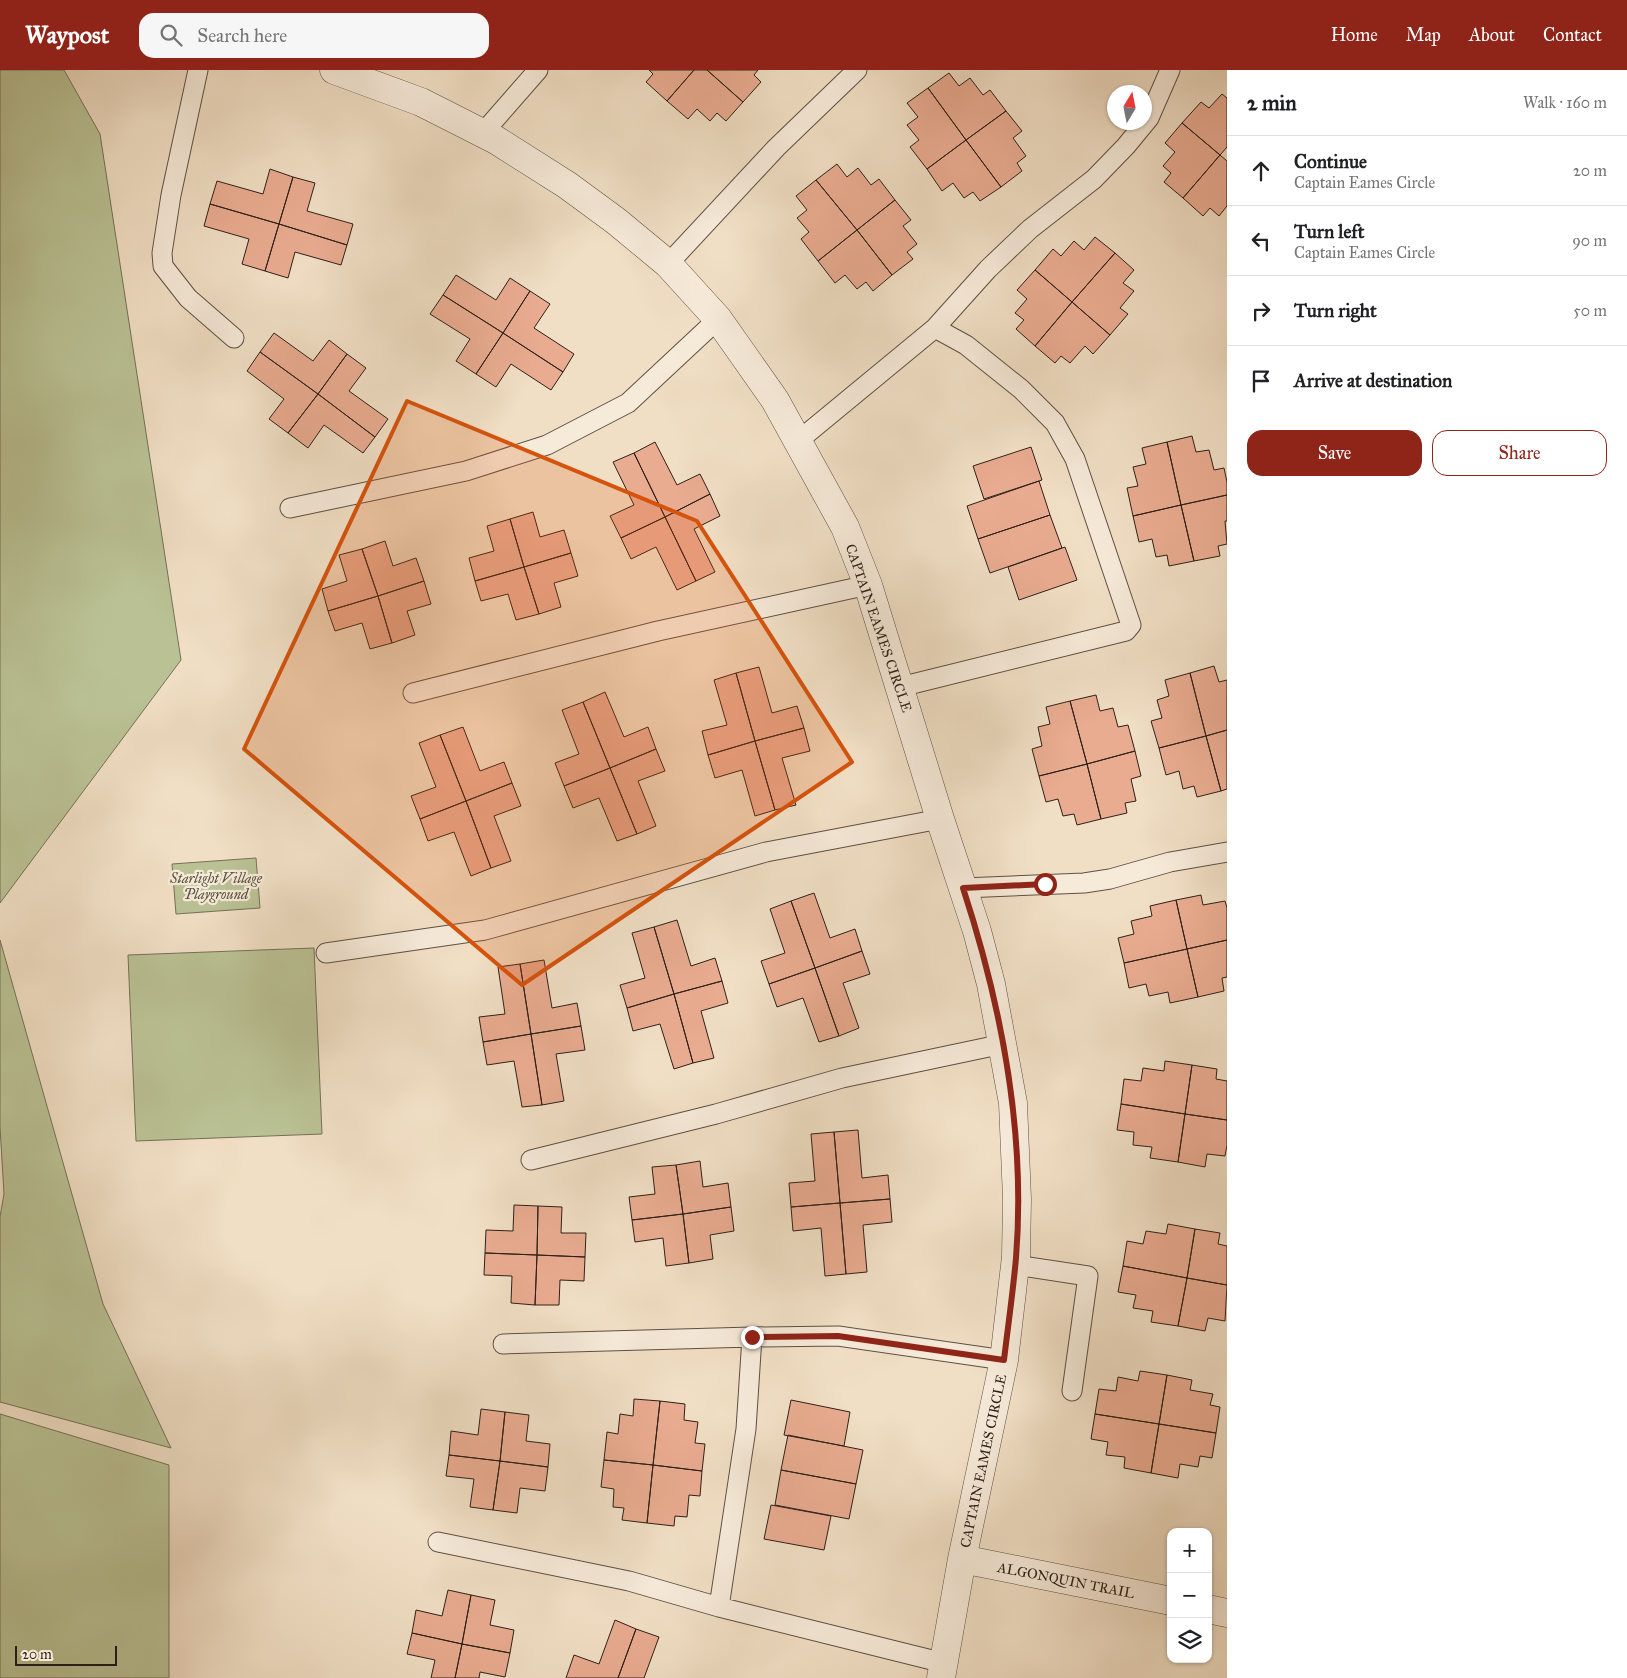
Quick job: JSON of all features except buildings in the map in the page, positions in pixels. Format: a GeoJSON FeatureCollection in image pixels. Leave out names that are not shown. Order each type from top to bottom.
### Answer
{"type":"FeatureCollection","features":[{"type":"Feature","properties":{"kind":"street","name":"CAPTAIN EAMES CIRCLE"},"geometry":{"type":"LineString","coordinates":[[334,70],[421,102],[496,140],[567,185],[616,221],[668,264],[718,319],[775,400],[845,527],[868,585],[940,819],[977,931],[1003,1044],[1013,1103],[1017,1199],[1015,1265],[1004,1360],[962,1559],[942,1671]]}},
{"type":"Feature","properties":{"kind":"street","name":"ALGONQUIN TRAIL"},"geometry":{"type":"LineString","coordinates":[[962,1559],[1167,1600]]}},
{"type":"Feature","properties":{"kind":"street"},"geometry":{"type":"LineString","coordinates":[[1212,1610],[1227,1613]]}},
{"type":"Feature","properties":{"kind":"lane"},"geometry":{"type":"LineString","coordinates":[[198,70],[171,195],[162,253],[163,266],[188,298],[234,338]]}},
{"type":"Feature","properties":{"kind":"lane"},"geometry":{"type":"LineString","coordinates":[[482,134],[538,70]]}},
{"type":"Feature","properties":{"kind":"lane"},"geometry":{"type":"LineString","coordinates":[[668,264],[776,148],[857,70]]}},
{"type":"Feature","properties":{"kind":"lane"},"geometry":{"type":"LineString","coordinates":[[798,441],[935,328],[988,269],[1016,242],[1094,179],[1126,146],[1149,118],[1170,70]]}},
{"type":"Feature","properties":{"kind":"lane"},"geometry":{"type":"LineString","coordinates":[[290,508],[466,471],[547,446],[628,403],[718,319]]}},
{"type":"Feature","properties":{"kind":"lane"},"geometry":{"type":"LineString","coordinates":[[900,687],[1126,631],[1131,625],[1074,459],[1055,422],[1021,389],[966,345],[935,328]]}},
{"type":"Feature","properties":{"kind":"lane"},"geometry":{"type":"LineString","coordinates":[[412,693],[658,631],[868,585]]}},
{"type":"Feature","properties":{"kind":"lane"},"geometry":{"type":"LineString","coordinates":[[326,953],[485,930],[766,852],[940,819]]}},
{"type":"Feature","properties":{"kind":"lane"},"geometry":{"type":"LineString","coordinates":[[963,888],[1084,883],[1110,879],[1170,862],[1227,852]]}},
{"type":"Feature","properties":{"kind":"lane"},"geometry":{"type":"LineString","coordinates":[[532,1160],[716,1114],[842,1078],[1003,1044]]}},
{"type":"Feature","properties":{"kind":"lane"},"geometry":{"type":"LineString","coordinates":[[1015,1265],[1088,1276],[1072,1391]]}},
{"type":"Feature","properties":{"kind":"lane"},"geometry":{"type":"LineString","coordinates":[[503,1344],[838,1336],[1004,1360]]}},
{"type":"Feature","properties":{"kind":"lane"},"geometry":{"type":"LineString","coordinates":[[719,1607],[746,1429],[752,1337]]}},
{"type":"Feature","properties":{"kind":"lane"},"geometry":{"type":"LineString","coordinates":[[438,1542],[629,1581],[942,1671]]}},
{"type":"Feature","properties":{"kind":"highlighted area"},"geometry":{"type":"Polygon","coordinates":[[[407,401],[697,521],[852,762],[522,985],[244,749],[407,401]]]}},
{"type":"Feature","properties":{"kind":"green space"},"geometry":{"type":"Polygon","coordinates":[[[0,70],[64,70],[100,134],[181,660],[0,903],[0,70]]]}},
{"type":"Feature","properties":{"kind":"green space","name":"Starlight Village Playground"},"geometry":{"type":"Polygon","coordinates":[[[256,858],[260,908],[176,914],[172,864],[256,858]]]}},
{"type":"Feature","properties":{"kind":"green space"},"geometry":{"type":"Polygon","coordinates":[[[0,940],[103,1304],[171,1448],[0,1402],[0,1217],[4,1194],[0,1127],[0,940]]]}},
{"type":"Feature","properties":{"kind":"green space"},"geometry":{"type":"Polygon","coordinates":[[[314,948],[322,1134],[136,1141],[128,955],[314,948]]]}},
{"type":"Feature","properties":{"kind":"green space"},"geometry":{"type":"Polygon","coordinates":[[[0,1414],[169,1465],[169,1678],[0,1678],[0,1414]]]}},
{"type":"Feature","properties":{"kind":"route"},"geometry":{"type":"LineString","coordinates":[[752,1337],[838,1336],[1004,1360],[1016,1257],[1017,1199],[1013,1103],[990,984],[977,931],[963,888],[1045,884]]}}]}
